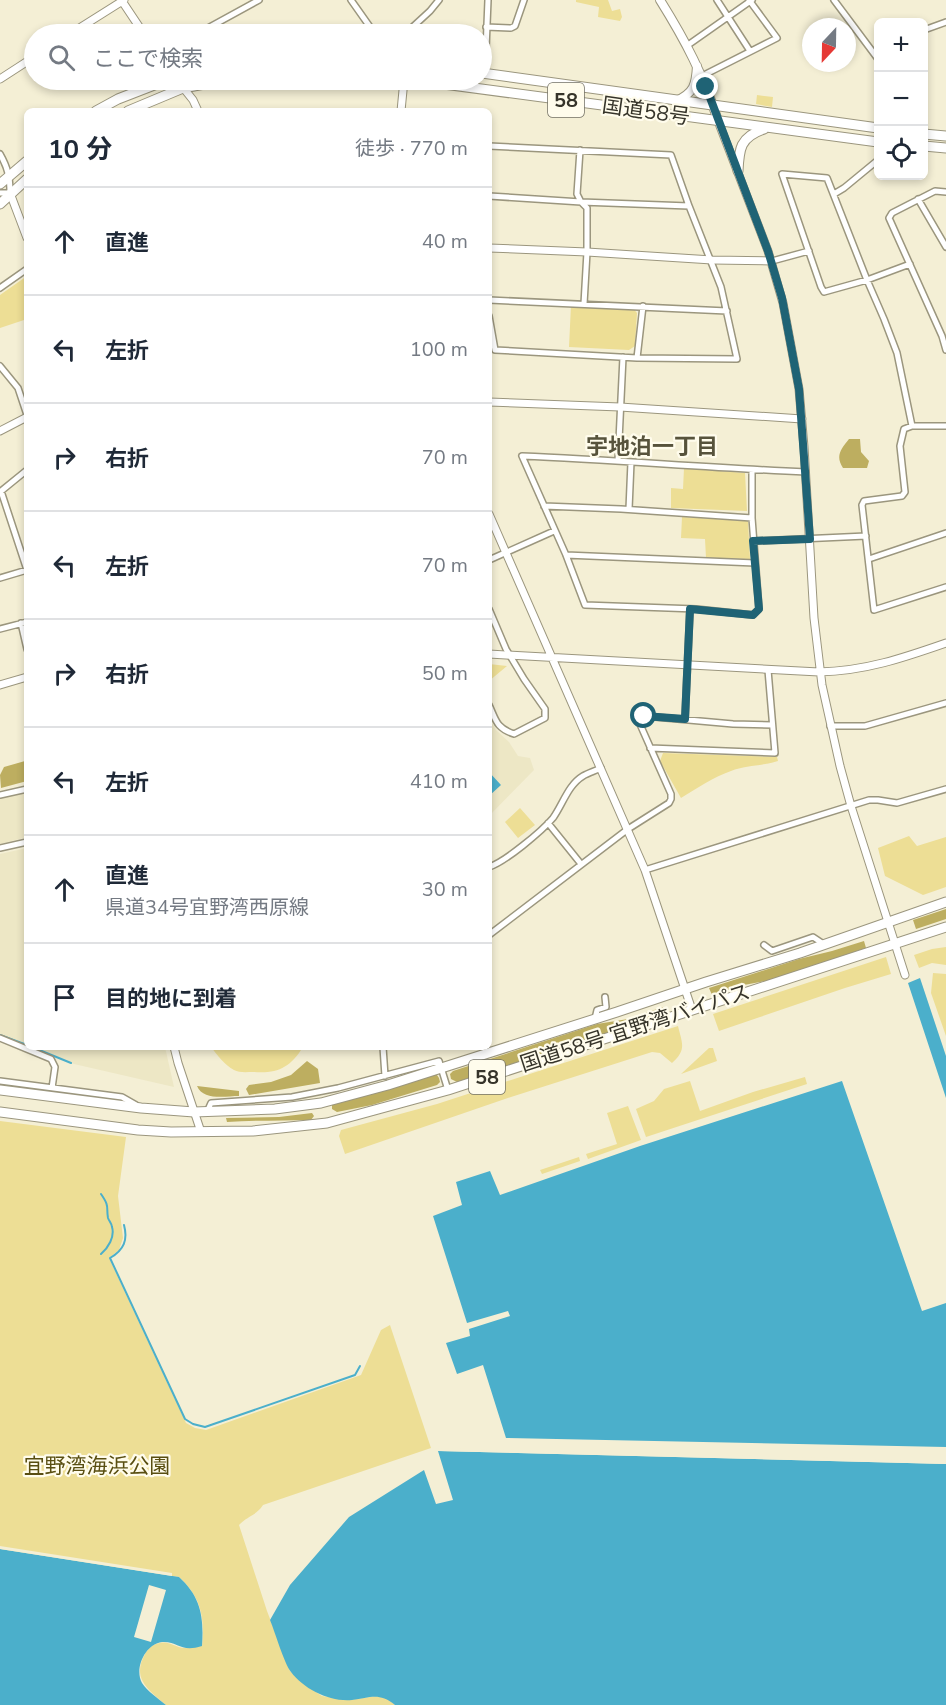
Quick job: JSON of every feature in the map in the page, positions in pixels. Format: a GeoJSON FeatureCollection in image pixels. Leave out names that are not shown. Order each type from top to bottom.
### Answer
{"type":"FeatureCollection","features":[{"type":"Feature","properties":{"kind":"highway","name":"国道58号"},"geometry":{"type":"LineString","coordinates":[[492,75],[874,127]]}},
{"type":"Feature","properties":{"kind":"highway"},"geometry":{"type":"LineString","coordinates":[[102,108],[141,90]]}},
{"type":"Feature","properties":{"kind":"highway"},"geometry":{"type":"LineString","coordinates":[[135,108],[178,90]]}},
{"type":"Feature","properties":{"kind":"highway","name":"国道58号"},"geometry":{"type":"LineString","coordinates":[[488,90],[874,141]]}},
{"type":"Feature","properties":{"kind":"highway"},"geometry":{"type":"LineString","coordinates":[[738,171],[739,153],[743,141],[754,132],[769,128]]}},
{"type":"Feature","properties":{"kind":"highway"},"geometry":{"type":"LineString","coordinates":[[928,133],[946,136]]}},
{"type":"Feature","properties":{"kind":"highway"},"geometry":{"type":"LineString","coordinates":[[928,146],[946,148]]}},
{"type":"Feature","properties":{"kind":"highway"},"geometry":{"type":"LineString","coordinates":[[0,184],[24,163]]}},
{"type":"Feature","properties":{"kind":"highway"},"geometry":{"type":"LineString","coordinates":[[0,204],[5,193],[24,181]]}},
{"type":"Feature","properties":{"kind":"highway","name":"国道58号 宜野湾バイパス"},"geometry":{"type":"LineString","coordinates":[[0,1090],[141,1108],[194,1112],[275,1109],[321,1102],[441,1069],[825,945],[946,902]]}},
{"type":"Feature","properties":{"kind":"highway","name":"国道58号 宜野湾バイパス"},"geometry":{"type":"LineString","coordinates":[[0,1112],[138,1130],[201,1132],[265,1130],[327,1123],[448,1090],[946,927]]}},
{"type":"Feature","properties":{"kind":"main road"},"geometry":{"type":"LineString","coordinates":[[660,0],[688,45],[718,121]]}},
{"type":"Feature","properties":{"kind":"main road"},"geometry":{"type":"LineString","coordinates":[[676,101],[685,97],[693,89],[697,65]]}},
{"type":"Feature","properties":{"kind":"street"},"geometry":{"type":"LineString","coordinates":[[85,24],[122,0],[138,24]]}},
{"type":"Feature","properties":{"kind":"street"},"geometry":{"type":"LineString","coordinates":[[215,24],[259,0]]}},
{"type":"Feature","properties":{"kind":"street"},"geometry":{"type":"LineString","coordinates":[[351,0],[368,24]]}},
{"type":"Feature","properties":{"kind":"street"},"geometry":{"type":"LineString","coordinates":[[415,24],[438,0]]}},
{"type":"Feature","properties":{"kind":"street"},"geometry":{"type":"LineString","coordinates":[[486,24],[488,0]]}},
{"type":"Feature","properties":{"kind":"street"},"geometry":{"type":"LineString","coordinates":[[492,27],[511,28],[514,26],[524,0]]}},
{"type":"Feature","properties":{"kind":"street"},"geometry":{"type":"LineString","coordinates":[[717,0],[750,51]]}},
{"type":"Feature","properties":{"kind":"street"},"geometry":{"type":"LineString","coordinates":[[688,45],[750,0],[777,38],[702,76]]}},
{"type":"Feature","properties":{"kind":"street"},"geometry":{"type":"LineString","coordinates":[[834,0],[874,53]]}},
{"type":"Feature","properties":{"kind":"street"},"geometry":{"type":"LineString","coordinates":[[928,29],[946,22]]}},
{"type":"Feature","properties":{"kind":"street"},"geometry":{"type":"LineString","coordinates":[[870,48],[874,47]]}},
{"type":"Feature","properties":{"kind":"street"},"geometry":{"type":"LineString","coordinates":[[0,79],[24,63]]}},
{"type":"Feature","properties":{"kind":"street"},"geometry":{"type":"LineString","coordinates":[[185,90],[197,108]]}},
{"type":"Feature","properties":{"kind":"street"},"geometry":{"type":"LineString","coordinates":[[401,108],[403,90]]}},
{"type":"Feature","properties":{"kind":"street"},"geometry":{"type":"LineString","coordinates":[[718,121],[772,261],[789,332],[802,419],[819,672],[830,726],[851,806],[906,975]]}},
{"type":"Feature","properties":{"kind":"street"},"geometry":{"type":"LineString","coordinates":[[492,146],[671,155],[721,287],[737,359],[623,357],[495,350],[492,333]]}},
{"type":"Feature","properties":{"kind":"street"},"geometry":{"type":"LineString","coordinates":[[580,150],[577,194],[586,208],[587,252],[584,304]]}},
{"type":"Feature","properties":{"kind":"street"},"geometry":{"type":"LineString","coordinates":[[0,154],[10,175],[5,193],[24,232]]}},
{"type":"Feature","properties":{"kind":"street"},"geometry":{"type":"LineString","coordinates":[[834,194],[874,164]]}},
{"type":"Feature","properties":{"kind":"street"},"geometry":{"type":"LineString","coordinates":[[910,264],[867,280],[824,291],[782,174],[827,178],[867,280],[897,353],[912,426]]}},
{"type":"Feature","properties":{"kind":"street"},"geometry":{"type":"LineString","coordinates":[[946,192],[935,191],[892,213],[889,218],[942,336],[946,350]]}},
{"type":"Feature","properties":{"kind":"street"},"geometry":{"type":"LineString","coordinates":[[492,196],[689,206]]}},
{"type":"Feature","properties":{"kind":"street"},"geometry":{"type":"LineString","coordinates":[[918,199],[946,247]]}},
{"type":"Feature","properties":{"kind":"street"},"geometry":{"type":"LineString","coordinates":[[492,248],[772,261],[809,251]]}},
{"type":"Feature","properties":{"kind":"street"},"geometry":{"type":"LineString","coordinates":[[0,288],[24,271]]}},
{"type":"Feature","properties":{"kind":"street"},"geometry":{"type":"LineString","coordinates":[[492,300],[727,311]]}},
{"type":"Feature","properties":{"kind":"street"},"geometry":{"type":"LineString","coordinates":[[637,357],[643,306]]}},
{"type":"Feature","properties":{"kind":"street"},"geometry":{"type":"LineString","coordinates":[[618,460],[623,357]]}},
{"type":"Feature","properties":{"kind":"street"},"geometry":{"type":"LineString","coordinates":[[0,366],[18,388],[24,407]]}},
{"type":"Feature","properties":{"kind":"street"},"geometry":{"type":"LineString","coordinates":[[492,402],[620,407],[802,419]]}},
{"type":"Feature","properties":{"kind":"street"},"geometry":{"type":"LineString","coordinates":[[0,431],[24,418]]}},
{"type":"Feature","properties":{"kind":"street"},"geometry":{"type":"LineString","coordinates":[[946,426],[912,426],[904,429],[900,446],[905,492],[902,496],[864,501],[862,506],[874,610],[946,587]]}},
{"type":"Feature","properties":{"kind":"street"},"geometry":{"type":"LineString","coordinates":[[752,470],[753,541],[759,609],[753,615],[690,609],[585,605],[566,555],[522,456],[806,472]]}},
{"type":"Feature","properties":{"kind":"street"},"geometry":{"type":"LineString","coordinates":[[629,509],[631,462]]}},
{"type":"Feature","properties":{"kind":"street"},"geometry":{"type":"LineString","coordinates":[[24,472],[1,491],[24,561]]}},
{"type":"Feature","properties":{"kind":"street"},"geometry":{"type":"LineString","coordinates":[[544,506],[629,509],[752,518]]}},
{"type":"Feature","properties":{"kind":"street"},"geometry":{"type":"LineString","coordinates":[[492,521],[645,870],[693,1010]]}},
{"type":"Feature","properties":{"kind":"street"},"geometry":{"type":"LineString","coordinates":[[492,559],[554,531]]}},
{"type":"Feature","properties":{"kind":"street"},"geometry":{"type":"LineString","coordinates":[[869,559],[946,533]]}},
{"type":"Feature","properties":{"kind":"street"},"geometry":{"type":"LineString","coordinates":[[753,541],[866,536]]}},
{"type":"Feature","properties":{"kind":"street"},"geometry":{"type":"LineString","coordinates":[[566,555],[755,563]]}},
{"type":"Feature","properties":{"kind":"street"},"geometry":{"type":"LineString","coordinates":[[0,578],[24,571]]}},
{"type":"Feature","properties":{"kind":"street"},"geometry":{"type":"LineString","coordinates":[[685,719],[690,609]]}},
{"type":"Feature","properties":{"kind":"street"},"geometry":{"type":"LineString","coordinates":[[492,616],[506,650],[545,709],[545,718],[514,734],[503,730],[492,715]]}},
{"type":"Feature","properties":{"kind":"street"},"geometry":{"type":"LineString","coordinates":[[0,629],[24,623]]}},
{"type":"Feature","properties":{"kind":"street"},"geometry":{"type":"LineString","coordinates":[[492,654],[819,672],[873,666],[946,643]]}},
{"type":"Feature","properties":{"kind":"street"},"geometry":{"type":"LineString","coordinates":[[650,748],[775,753],[768,670]]}},
{"type":"Feature","properties":{"kind":"street"},"geometry":{"type":"LineString","coordinates":[[0,685],[24,678]]}},
{"type":"Feature","properties":{"kind":"street"},"geometry":{"type":"LineString","coordinates":[[830,726],[865,726],[946,703]]}},
{"type":"Feature","properties":{"kind":"street"},"geometry":{"type":"LineString","coordinates":[[492,933],[671,799],[671,794],[639,722],[639,717],[772,725]]}},
{"type":"Feature","properties":{"kind":"street"},"geometry":{"type":"LineString","coordinates":[[492,866],[516,851],[548,823],[571,786],[583,776],[601,768]]}},
{"type":"Feature","properties":{"kind":"street"},"geometry":{"type":"LineString","coordinates":[[645,870],[869,800],[897,803],[946,789]]}},
{"type":"Feature","properties":{"kind":"street"},"geometry":{"type":"LineString","coordinates":[[0,795],[24,790]]}},
{"type":"Feature","properties":{"kind":"street"},"geometry":{"type":"LineString","coordinates":[[548,823],[581,864]]}},
{"type":"Feature","properties":{"kind":"street"},"geometry":{"type":"LineString","coordinates":[[0,848],[24,843]]}},
{"type":"Feature","properties":{"kind":"street"},"geometry":{"type":"LineString","coordinates":[[764,945],[772,951],[813,937],[825,945]]}},
{"type":"Feature","properties":{"kind":"street"},"geometry":{"type":"LineString","coordinates":[[595,1019],[597,1010],[606,1007],[604,997]]}},
{"type":"Feature","properties":{"kind":"street"},"geometry":{"type":"LineString","coordinates":[[0,1038],[24,1048]]}},
{"type":"Feature","properties":{"kind":"street"},"geometry":{"type":"LineString","coordinates":[[29,1050],[51,1059],[55,1067],[52,1088]]}},
{"type":"Feature","properties":{"kind":"street"},"geometry":{"type":"LineString","coordinates":[[175,1050],[201,1132]]}},
{"type":"Feature","properties":{"kind":"street"},"geometry":{"type":"LineString","coordinates":[[383,1050],[385,1076]]}},
{"type":"Feature","properties":{"kind":"street"},"geometry":{"type":"LineString","coordinates":[[207,1112],[211,1103],[292,1097],[338,1088],[439,1061],[448,1090]]}},
{"type":"Feature","properties":{"kind":"street"},"geometry":{"type":"LineString","coordinates":[[0,1081],[122,1097],[141,1108]]}},
{"type":"Feature","properties":{"kind":"shaded area"},"geometry":{"type":"Polygon","coordinates":[[[849,439],[860,439],[861,452],[869,461],[867,468],[843,468],[839,456],[841,449],[849,439]]]}},
{"type":"Feature","properties":{"kind":"shaded area"},"geometry":{"type":"Polygon","coordinates":[[[492,723],[518,756],[530,758],[534,770],[492,813],[492,723]]]}},
{"type":"Feature","properties":{"kind":"shaded area"},"geometry":{"type":"Polygon","coordinates":[[[24,761],[24,782],[1,788],[0,775],[4,767],[24,761]]]}},
{"type":"Feature","properties":{"kind":"shaded area"},"geometry":{"type":"Polygon","coordinates":[[[24,792],[24,838],[0,844],[0,798],[24,792]]]}},
{"type":"Feature","properties":{"kind":"shaded area"},"geometry":{"type":"Polygon","coordinates":[[[24,849],[24,1045],[0,1036],[0,854],[24,849]]]}},
{"type":"Feature","properties":{"kind":"shaded area"},"geometry":{"type":"Polygon","coordinates":[[[946,909],[946,919],[916,929],[913,920],[946,909]]]}},
{"type":"Feature","properties":{"kind":"shaded area"},"geometry":{"type":"Polygon","coordinates":[[[864,941],[866,948],[771,980],[744,985],[712,995],[709,988],[799,959],[864,941]]]}},
{"type":"Feature","properties":{"kind":"shaded area"},"geometry":{"type":"Polygon","coordinates":[[[663,1007],[665,1014],[457,1082],[451,1079],[450,1074],[453,1071],[597,1024],[628,1019],[663,1007]]]}},
{"type":"Feature","properties":{"kind":"shaded area"},"geometry":{"type":"Polygon","coordinates":[[[37,1050],[166,1050],[174,1087],[74,1064],[37,1050]]]}},
{"type":"Feature","properties":{"kind":"shaded area"},"geometry":{"type":"Polygon","coordinates":[[[307,1061],[318,1069],[320,1083],[249,1095],[246,1089],[249,1085],[271,1082],[291,1075],[307,1061]]]}},
{"type":"Feature","properties":{"kind":"shaded area"},"geometry":{"type":"Polygon","coordinates":[[[432,1074],[439,1078],[440,1082],[437,1085],[372,1105],[337,1112],[332,1109],[332,1105],[432,1074]]]}},
{"type":"Feature","properties":{"kind":"shaded area"},"geometry":{"type":"Polygon","coordinates":[[[197,1086],[239,1091],[239,1096],[209,1096],[200,1091],[197,1086]]]}},
{"type":"Feature","properties":{"kind":"shaded area"},"geometry":{"type":"Polygon","coordinates":[[[312,1113],[314,1116],[311,1120],[227,1122],[226,1118],[279,1117],[312,1113]]]}},
{"type":"Feature","properties":{"kind":"green space"},"geometry":{"type":"Polygon","coordinates":[[[576,0],[608,0],[612,11],[620,9],[622,17],[620,21],[598,17],[599,7],[576,2],[576,0]]]}},
{"type":"Feature","properties":{"kind":"green space"},"geometry":{"type":"Polygon","coordinates":[[[757,95],[773,97],[772,107],[756,104],[757,95]]]}},
{"type":"Feature","properties":{"kind":"green space"},"geometry":{"type":"Polygon","coordinates":[[[24,278],[24,320],[0,328],[0,295],[24,278]]]}},
{"type":"Feature","properties":{"kind":"green space"},"geometry":{"type":"Polygon","coordinates":[[[571,305],[633,308],[637,313],[635,346],[629,350],[569,347],[571,305]]]}},
{"type":"Feature","properties":{"kind":"green space"},"geometry":{"type":"Polygon","coordinates":[[[684,468],[745,473],[747,511],[671,508],[671,488],[683,489],[684,468]]]}},
{"type":"Feature","properties":{"kind":"green space"},"geometry":{"type":"Polygon","coordinates":[[[682,517],[748,521],[750,559],[706,558],[705,539],[681,538],[682,517]]]}},
{"type":"Feature","properties":{"kind":"green space"},"geometry":{"type":"Polygon","coordinates":[[[492,664],[507,666],[492,678],[492,664]]]}},
{"type":"Feature","properties":{"kind":"green space"},"geometry":{"type":"Polygon","coordinates":[[[663,753],[777,757],[778,761],[731,771],[681,798],[660,761],[663,753]]]}},
{"type":"Feature","properties":{"kind":"green space"},"geometry":{"type":"Polygon","coordinates":[[[520,808],[535,825],[518,838],[505,822],[520,808]]]}},
{"type":"Feature","properties":{"kind":"green space"},"geometry":{"type":"Polygon","coordinates":[[[909,836],[917,846],[946,837],[946,887],[923,895],[885,876],[878,848],[909,836]]]}},
{"type":"Feature","properties":{"kind":"green space"},"geometry":{"type":"Polygon","coordinates":[[[946,947],[946,965],[932,963],[919,968],[914,955],[946,947]]]}},
{"type":"Feature","properties":{"kind":"green space"},"geometry":{"type":"Polygon","coordinates":[[[886,957],[891,974],[719,1031],[713,1014],[886,957]]]}},
{"type":"Feature","properties":{"kind":"green space"},"geometry":{"type":"Polygon","coordinates":[[[933,973],[946,974],[946,1036],[931,993],[933,973]]]}},
{"type":"Feature","properties":{"kind":"green space"},"geometry":{"type":"Polygon","coordinates":[[[678,1026],[682,1050],[672,1063],[660,1053],[652,1052],[345,1154],[339,1136],[341,1130],[437,1104],[678,1026]]]}},
{"type":"Feature","properties":{"kind":"green space"},"geometry":{"type":"Polygon","coordinates":[[[709,1048],[713,1048],[717,1061],[681,1074],[709,1048]]]}},
{"type":"Feature","properties":{"kind":"green space"},"geometry":{"type":"Polygon","coordinates":[[[213,1050],[301,1050],[288,1065],[276,1071],[241,1072],[224,1063],[213,1050]]]}},
{"type":"Feature","properties":{"kind":"green space"},"geometry":{"type":"Polygon","coordinates":[[[805,1077],[807,1084],[646,1137],[636,1109],[654,1101],[664,1089],[690,1081],[700,1111],[805,1077]]]}},
{"type":"Feature","properties":{"kind":"green space"},"geometry":{"type":"Polygon","coordinates":[[[628,1106],[641,1140],[588,1159],[586,1154],[617,1144],[607,1113],[628,1106]]]}},
{"type":"Feature","properties":{"kind":"green space","name":"宜野湾海浜公園"},"geometry":{"type":"Polygon","coordinates":[[[0,1121],[126,1137],[118,1196],[123,1238],[119,1250],[109,1258],[186,1423],[195,1428],[206,1430],[361,1375],[381,1330],[390,1325],[431,1448],[263,1505],[239,1525],[267,1611],[290,1671],[322,1696],[349,1700],[377,1696],[387,1698],[395,1705],[166,1705],[148,1689],[141,1677],[141,1663],[146,1652],[153,1645],[163,1643],[183,1648],[202,1646],[203,1626],[200,1608],[192,1592],[179,1577],[0,1549],[0,1121]]]}},
{"type":"Feature","properties":{"kind":"green space"},"geometry":{"type":"Polygon","coordinates":[[[579,1157],[580,1161],[542,1174],[540,1170],[579,1157]]]}},
{"type":"Feature","properties":{"kind":"water"},"geometry":{"type":"Polygon","coordinates":[[[492,775],[501,785],[492,793],[492,775]]]}},
{"type":"Feature","properties":{"kind":"water"},"geometry":{"type":"Polygon","coordinates":[[[920,978],[946,1056],[946,1098],[908,983],[920,978]]]}},
{"type":"Feature","properties":{"kind":"water"},"geometry":{"type":"Polygon","coordinates":[[[842,1081],[922,1311],[946,1303],[946,1447],[506,1438],[483,1365],[457,1374],[446,1343],[470,1336],[469,1329],[510,1316],[508,1311],[467,1323],[433,1216],[462,1205],[456,1182],[490,1171],[500,1195],[640,1146],[842,1081]]]}},
{"type":"Feature","properties":{"kind":"water"},"geometry":{"type":"Polygon","coordinates":[[[438,1451],[946,1464],[946,1705],[395,1705],[379,1697],[335,1699],[310,1689],[288,1668],[270,1620],[290,1585],[349,1517],[424,1470],[436,1504],[453,1500],[438,1451]]]}},
{"type":"Feature","properties":{"kind":"water"},"geometry":{"type":"Polygon","coordinates":[[[0,1549],[179,1577],[192,1592],[200,1608],[202,1646],[184,1648],[168,1642],[156,1644],[146,1652],[139,1671],[144,1686],[166,1705],[0,1705],[0,1549]]]}},
{"type":"Feature","properties":{"kind":"pier"},"geometry":{"type":"Polygon","coordinates":[[[436,1449],[946,1461],[946,1464],[438,1451],[436,1449]]]}},
{"type":"Feature","properties":{"kind":"pier"},"geometry":{"type":"Polygon","coordinates":[[[0,1546],[172,1573],[172,1576],[0,1549],[0,1546]]]}},
{"type":"Feature","properties":{"kind":"pier"},"geometry":{"type":"Polygon","coordinates":[[[149,1585],[166,1590],[151,1642],[134,1637],[149,1585]]]}},
{"type":"Feature","properties":{"kind":"waterway"},"geometry":{"type":"LineString","coordinates":[[0,1035],[24,1044]]}},
{"type":"Feature","properties":{"kind":"waterway"},"geometry":{"type":"LineString","coordinates":[[39,1050],[71,1063]]}},
{"type":"Feature","properties":{"kind":"waterway"},"geometry":{"type":"LineString","coordinates":[[101,1194],[107,1204],[113,1235],[101,1254]]}},
{"type":"Feature","properties":{"kind":"waterway"},"geometry":{"type":"LineString","coordinates":[[124,1225],[124,1244],[119,1252],[110,1258],[185,1419],[193,1424],[205,1427],[355,1375],[360,1366]]}},
{"type":"Feature","properties":{"kind":"district","name":"宇地泊一丁目"},"geometry":{"type":"Point","coordinates":[652,447]}},
{"type":"Feature","properties":{"kind":"route"},"geometry":{"type":"LineString","coordinates":[[644,716],[685,719],[690,609],[753,615],[759,609],[753,541],[810,539],[799,389],[782,298],[768,251],[706,87]]}}]}
